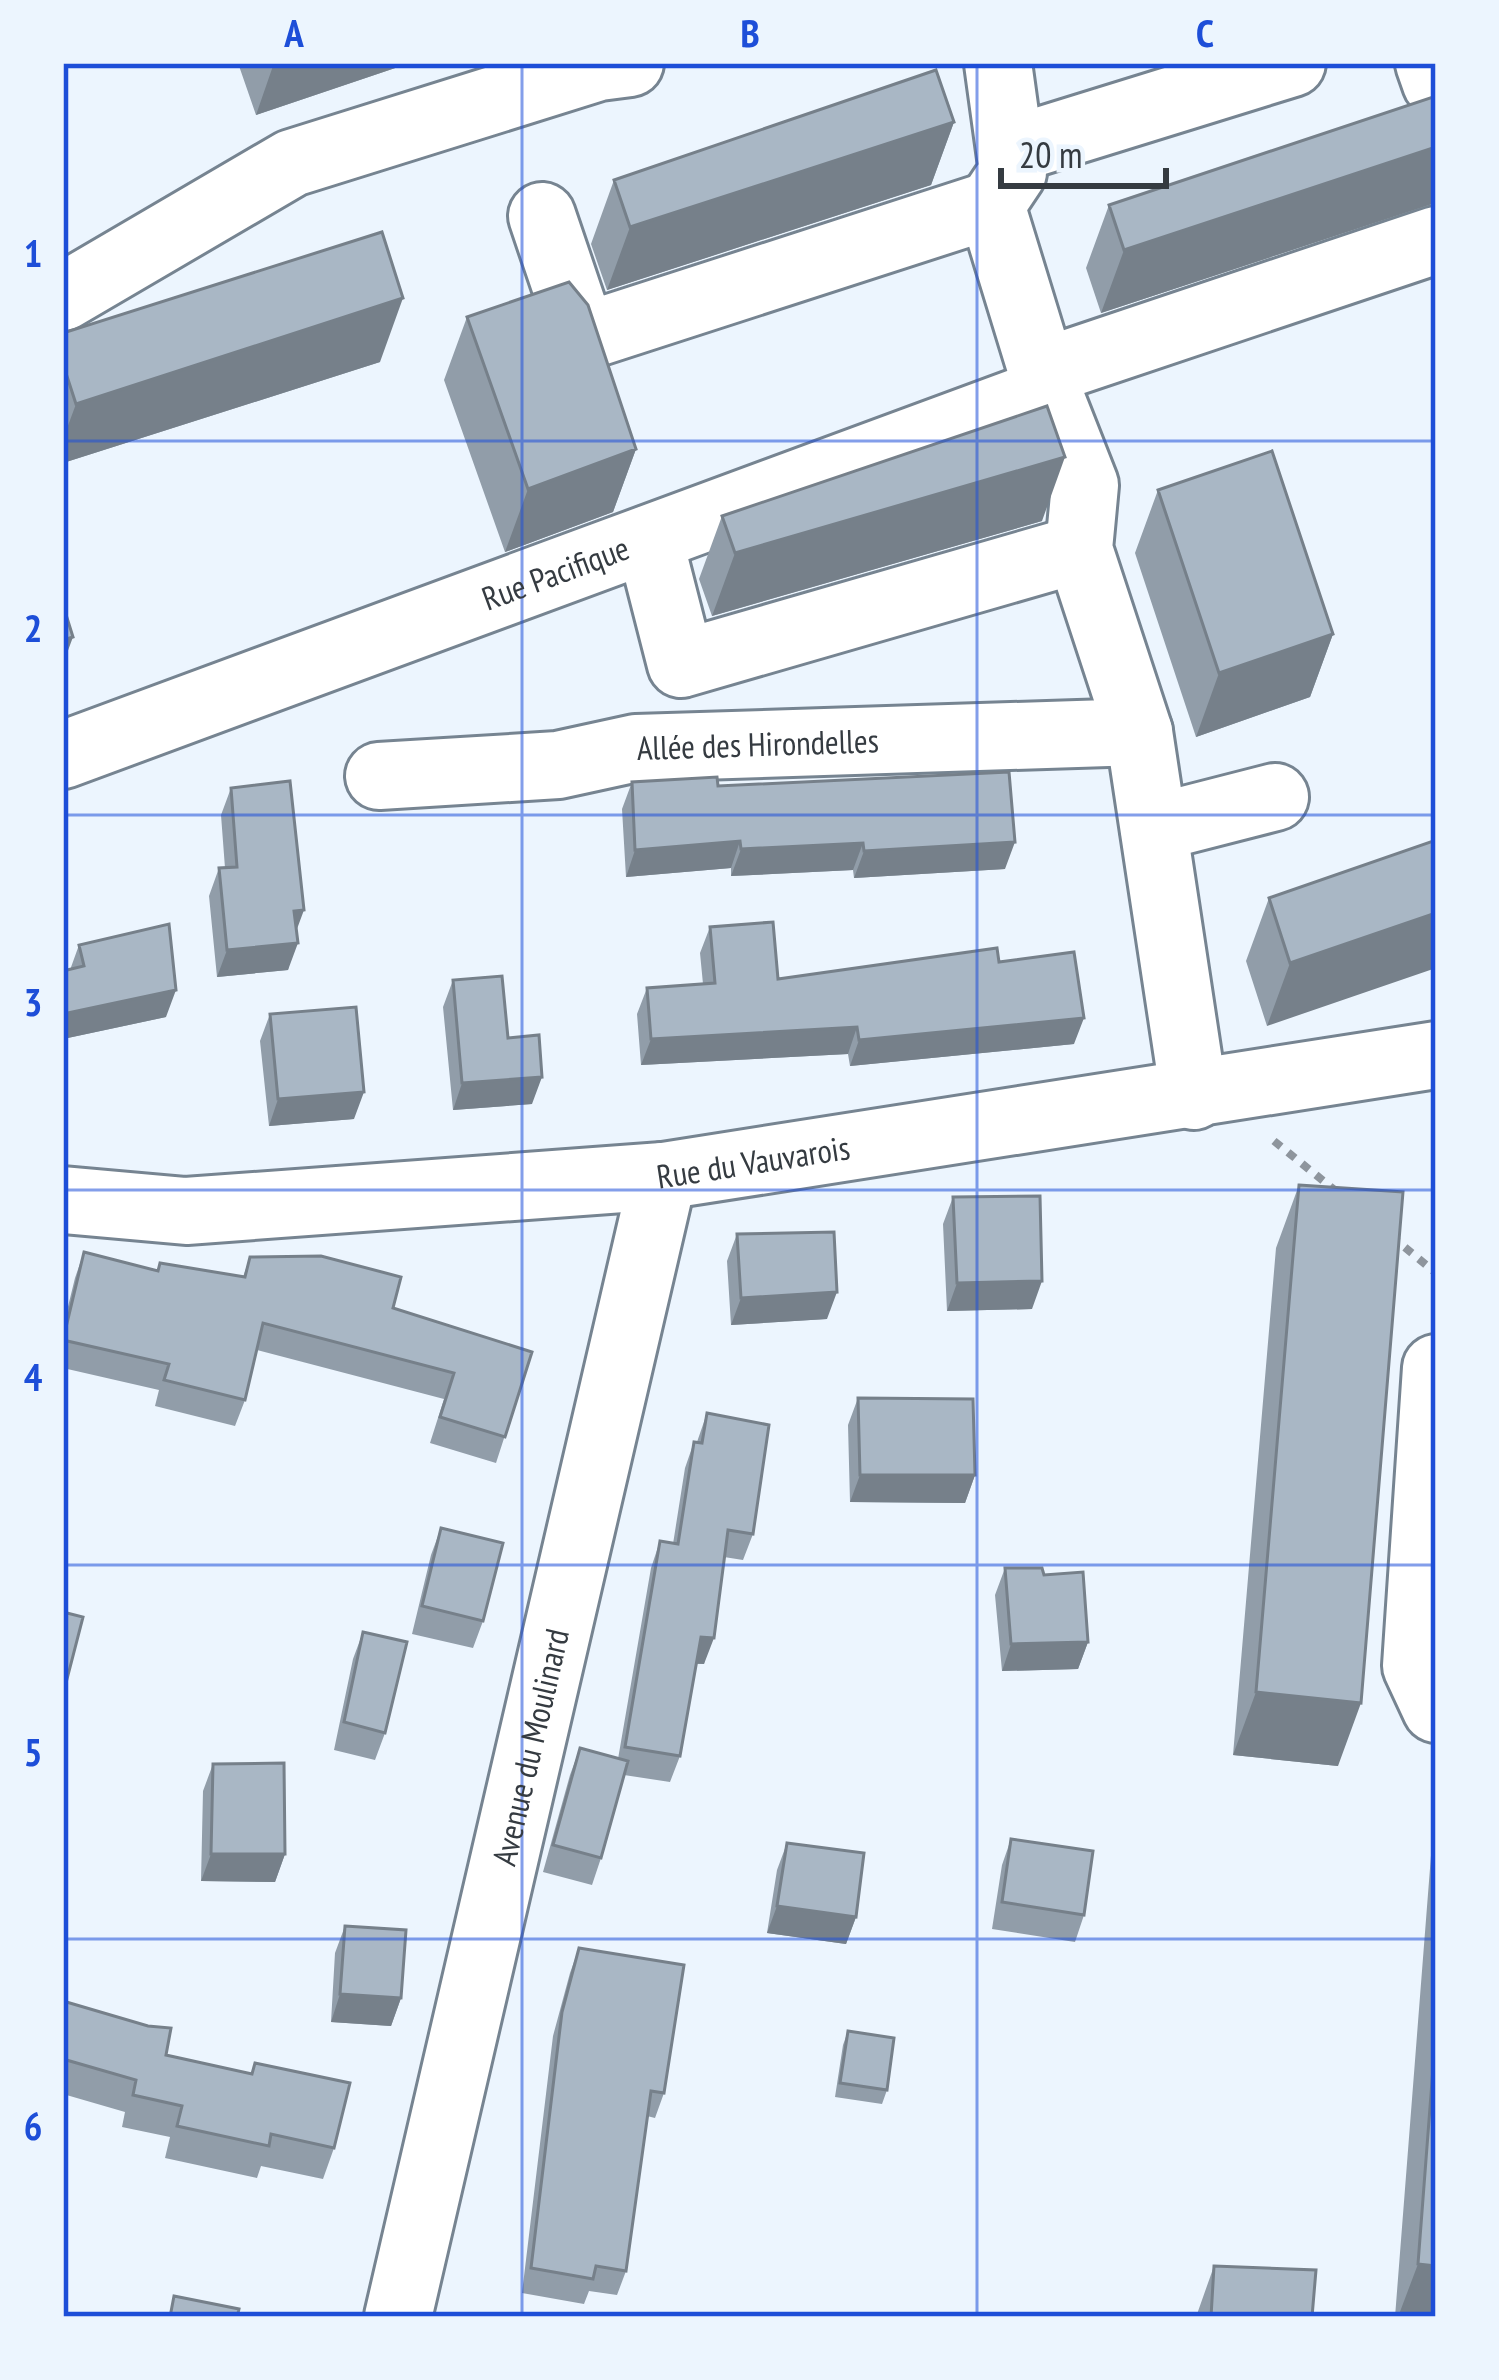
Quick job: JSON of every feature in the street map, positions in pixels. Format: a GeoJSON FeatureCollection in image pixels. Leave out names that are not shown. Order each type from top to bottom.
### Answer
{"type":"FeatureCollection","features":[{"type":"Feature","properties":{"kind":"street"},"geometry":{"type":"LineString","coordinates":[[63,297],[292,163],[599,67],[630,63]]}},
{"type":"Feature","properties":{"kind":"street"},"geometry":{"type":"LineString","coordinates":[[998,63],[1001,178],[1045,381],[1084,485],[1079,548],[1138,732],[1204,1094]]}},
{"type":"Feature","properties":{"kind":"street"},"geometry":{"type":"LineString","coordinates":[[542,216],[583,337],[1292,63]]}},
{"type":"Feature","properties":{"kind":"street"},"geometry":{"type":"LineString","coordinates":[[1429,63],[1436,83]]}},
{"type":"Feature","properties":{"kind":"street","name":"Rue Pacifique"},"geometry":{"type":"LineString","coordinates":[[63,755],[649,539],[1045,381],[1436,240]]}},
{"type":"Feature","properties":{"kind":"street"},"geometry":{"type":"LineString","coordinates":[[649,539],[681,664],[1079,548]]}},
{"type":"Feature","properties":{"kind":"street","name":"Allée des Hirondelles"},"geometry":{"type":"LineString","coordinates":[[379,776],[558,765],[636,748],[1138,732]]}},
{"type":"Feature","properties":{"kind":"street"},"geometry":{"type":"LineString","coordinates":[[1154,828],[1275,797]]}},
{"type":"Feature","properties":{"kind":"street","name":"Rue du Vauvarois"},"geometry":{"type":"LineString","coordinates":[[63,1200],[186,1211],[663,1176],[1436,1054]]}},
{"type":"Feature","properties":{"kind":"street","name":"Avenue du Moulinard"},"geometry":{"type":"LineString","coordinates":[[398,2317],[663,1176]]}},
{"type":"Feature","properties":{"kind":"street"},"geometry":{"type":"LineString","coordinates":[[1436,1368],[1417,1666],[1436,1709]]}},
{"type":"Feature","properties":{"kind":"path"},"geometry":{"type":"LineString","coordinates":[[1204,1094],[1343,1198]]}},
{"type":"Feature","properties":{"kind":"path"},"geometry":{"type":"LineString","coordinates":[[1381,1228],[1436,1273]]}},
{"type":"Feature","properties":{"kind":"building"},"geometry":{"type":"Polygon","coordinates":[[[936,70],[954,122],[630,227],[614,180],[936,70]]]}},
{"type":"Feature","properties":{"kind":"building"},"geometry":{"type":"Polygon","coordinates":[[[1436,96],[1436,147],[1124,250],[1109,205],[1436,96]]]}},
{"type":"Feature","properties":{"kind":"building"},"geometry":{"type":"Polygon","coordinates":[[[382,232],[403,298],[76,404],[63,364],[63,333],[382,232]]]}},
{"type":"Feature","properties":{"kind":"building"},"geometry":{"type":"Polygon","coordinates":[[[569,282],[588,305],[636,449],[528,489],[467,317],[569,282]]]}},
{"type":"Feature","properties":{"kind":"building"},"geometry":{"type":"Polygon","coordinates":[[[1047,406],[1065,457],[735,553],[722,516],[1047,406]]]}},
{"type":"Feature","properties":{"kind":"building"},"geometry":{"type":"Polygon","coordinates":[[[1272,451],[1333,634],[1219,673],[1158,490],[1272,451]]]}},
{"type":"Feature","properties":{"kind":"building"},"geometry":{"type":"Polygon","coordinates":[[[63,605],[73,637],[63,640],[63,605]]]}},
{"type":"Feature","properties":{"kind":"building"},"geometry":{"type":"Polygon","coordinates":[[[1009,772],[1015,842],[864,851],[863,843],[741,849],[740,841],[635,850],[632,782],[717,777],[718,786],[1009,772]]]}},
{"type":"Feature","properties":{"kind":"building"},"geometry":{"type":"Polygon","coordinates":[[[290,781],[304,910],[294,911],[298,943],[227,950],[219,868],[237,867],[231,788],[290,781]]]}},
{"type":"Feature","properties":{"kind":"building"},"geometry":{"type":"Polygon","coordinates":[[[1436,840],[1436,913],[1290,963],[1269,898],[1436,840]]]}},
{"type":"Feature","properties":{"kind":"building"},"geometry":{"type":"Polygon","coordinates":[[[773,922],[778,979],[997,948],[999,962],[1074,952],[1084,1018],[859,1040],[857,1027],[651,1039],[647,988],[715,983],[710,927],[773,922]]]}},
{"type":"Feature","properties":{"kind":"building"},"geometry":{"type":"Polygon","coordinates":[[[169,924],[176,990],[63,1014],[63,971],[84,966],[79,945],[169,924]]]}},
{"type":"Feature","properties":{"kind":"building"},"geometry":{"type":"Polygon","coordinates":[[[502,976],[508,1038],[539,1035],[542,1077],[462,1083],[453,980],[502,976]]]}},
{"type":"Feature","properties":{"kind":"building"},"geometry":{"type":"Polygon","coordinates":[[[356,1007],[364,1092],[278,1099],[270,1014],[356,1007]]]}},
{"type":"Feature","properties":{"kind":"building"},"geometry":{"type":"Polygon","coordinates":[[[1299,1185],[1403,1192],[1361,1703],[1256,1692],[1299,1185]]]}},
{"type":"Feature","properties":{"kind":"building"},"geometry":{"type":"Polygon","coordinates":[[[1040,1196],[1042,1281],[957,1283],[953,1197],[1040,1196]]]}},
{"type":"Feature","properties":{"kind":"building"},"geometry":{"type":"Polygon","coordinates":[[[834,1232],[837,1292],[741,1298],[737,1234],[834,1232]]]}},
{"type":"Feature","properties":{"kind":"building"},"geometry":{"type":"Polygon","coordinates":[[[84,1252],[158,1271],[160,1263],[245,1277],[250,1257],[321,1256],[401,1277],[393,1308],[532,1352],[505,1437],[440,1417],[454,1373],[263,1323],[245,1400],[164,1380],[169,1364],[63,1340],[84,1252]]]}},
{"type":"Feature","properties":{"kind":"building"},"geometry":{"type":"Polygon","coordinates":[[[858,1398],[973,1399],[975,1475],[860,1475],[858,1398]]]}},
{"type":"Feature","properties":{"kind":"building"},"geometry":{"type":"Polygon","coordinates":[[[707,1413],[769,1425],[753,1534],[728,1530],[714,1638],[701,1637],[680,1756],[625,1747],[660,1541],[678,1544],[694,1442],[702,1443],[707,1413]]]}},
{"type":"Feature","properties":{"kind":"building"},"geometry":{"type":"Polygon","coordinates":[[[441,1528],[503,1543],[483,1621],[422,1606],[441,1528]]]}},
{"type":"Feature","properties":{"kind":"building"},"geometry":{"type":"Polygon","coordinates":[[[1005,1568],[1042,1568],[1044,1575],[1083,1572],[1088,1642],[1011,1644],[1005,1568]]]}},
{"type":"Feature","properties":{"kind":"building"},"geometry":{"type":"Polygon","coordinates":[[[63,1612],[83,1617],[67,1679],[63,1678],[63,1612]]]}},
{"type":"Feature","properties":{"kind":"building"},"geometry":{"type":"Polygon","coordinates":[[[363,1632],[407,1642],[385,1733],[344,1722],[363,1632]]]}},
{"type":"Feature","properties":{"kind":"building"},"geometry":{"type":"Polygon","coordinates":[[[580,1748],[628,1761],[601,1858],[553,1845],[580,1748]]]}},
{"type":"Feature","properties":{"kind":"building"},"geometry":{"type":"Polygon","coordinates":[[[284,1763],[285,1854],[211,1854],[213,1764],[284,1763]]]}},
{"type":"Feature","properties":{"kind":"building"},"geometry":{"type":"Polygon","coordinates":[[[1011,1839],[1093,1851],[1084,1915],[1002,1902],[1011,1839]]]}},
{"type":"Feature","properties":{"kind":"building"},"geometry":{"type":"Polygon","coordinates":[[[787,1843],[864,1853],[856,1917],[777,1906],[787,1843]]]}},
{"type":"Feature","properties":{"kind":"building"},"geometry":{"type":"Polygon","coordinates":[[[345,1926],[406,1930],[401,1998],[340,1994],[345,1926]]]}},
{"type":"Feature","properties":{"kind":"building"},"geometry":{"type":"Polygon","coordinates":[[[579,1948],[684,1965],[664,2093],[651,2091],[626,2271],[596,2266],[593,2279],[531,2268],[562,2012],[579,1948]]]}},
{"type":"Feature","properties":{"kind":"building"},"geometry":{"type":"Polygon","coordinates":[[[63,2001],[148,2026],[171,2028],[166,2055],[252,2074],[255,2063],[350,2083],[334,2148],[271,2134],[269,2146],[177,2126],[182,2106],[133,2095],[136,2080],[63,2059],[63,2001]]]}},
{"type":"Feature","properties":{"kind":"building"},"geometry":{"type":"Polygon","coordinates":[[[1436,2029],[1436,2266],[1418,2264],[1436,2029]]]}},
{"type":"Feature","properties":{"kind":"building"},"geometry":{"type":"Polygon","coordinates":[[[848,2031],[894,2038],[887,2090],[840,2083],[848,2031]]]}},
{"type":"Feature","properties":{"kind":"building"},"geometry":{"type":"Polygon","coordinates":[[[1214,2266],[1316,2270],[1312,2317],[1211,2317],[1214,2266]]]}},
{"type":"Feature","properties":{"kind":"building"},"geometry":{"type":"Polygon","coordinates":[[[174,2296],[239,2309],[237,2317],[170,2317],[174,2296]]]}}]}
